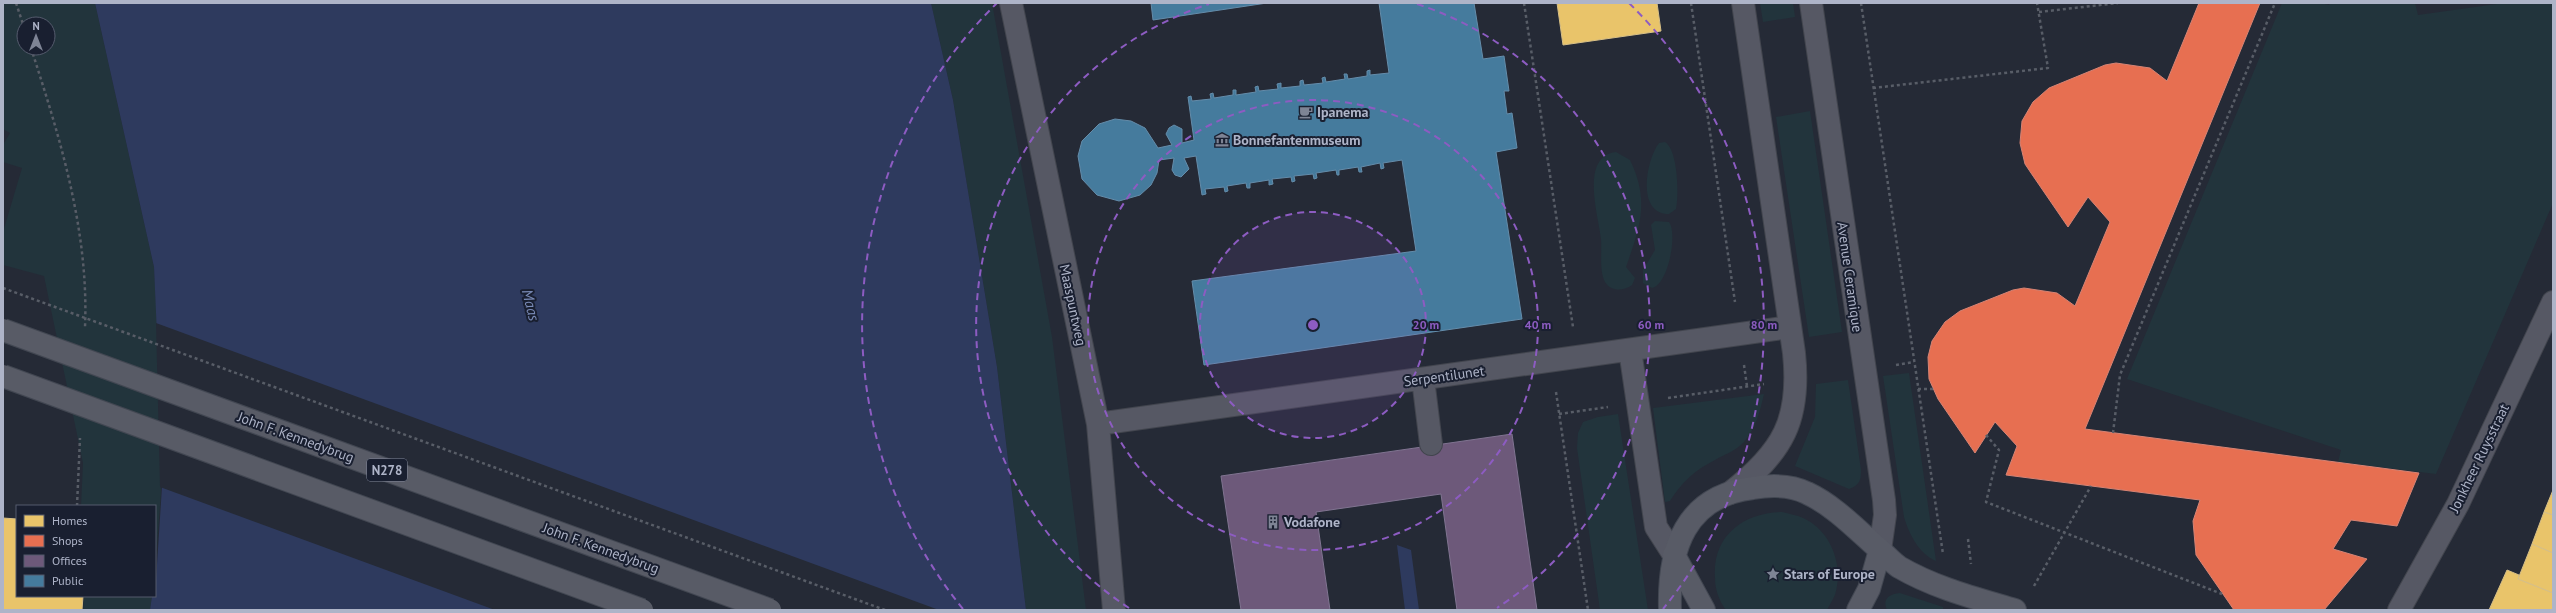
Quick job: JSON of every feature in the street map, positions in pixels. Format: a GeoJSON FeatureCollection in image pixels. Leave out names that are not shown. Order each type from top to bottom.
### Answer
{"type":"FeatureCollection","features":[{"type":"Feature","properties":{"kind":"main road","name":"John F. Kennedybrug"},"geometry":{"type":"LineString","coordinates":[[3,330],[770,610]]}},
{"type":"Feature","properties":{"kind":"main road"},"geometry":{"type":"LineString","coordinates":[[3,376],[642,610]]}},
{"type":"Feature","properties":{"kind":"main road"},"geometry":{"type":"LineString","coordinates":[[1670,610],[1670,590],[1674,555],[1680,538],[1693,517],[1705,505],[1730,493],[1742,489],[1772,486],[1796,489],[1807,493],[1832,508],[1897,565],[1939,587],[2015,610]]}},
{"type":"Feature","properties":{"kind":"main road"},"geometry":{"type":"LineString","coordinates":[[1858,610],[1869,589],[1880,550]]}},
{"type":"Feature","properties":{"kind":"main road"},"geometry":{"type":"LineString","coordinates":[[1674,555],[1704,610]]}},
{"type":"Feature","properties":{"kind":"street","name":"Maaspuntweg"},"geometry":{"type":"LineString","coordinates":[[1011,3],[1098,424],[1114,610]]}},
{"type":"Feature","properties":{"kind":"street"},"geometry":{"type":"LineString","coordinates":[[1730,493],[1764,463],[1788,426],[1796,392],[1790,327],[1743,3]]}},
{"type":"Feature","properties":{"kind":"street","name":"Avenue Ceramique"},"geometry":{"type":"LineString","coordinates":[[1811,3],[1884,500],[1885,515],[1880,550]]}},
{"type":"Feature","properties":{"kind":"street","name":"Jonkheer Ruysstraat"},"geometry":{"type":"LineString","coordinates":[[2399,610],[2458,504],[2550,317]]}},
{"type":"Feature","properties":{"kind":"street","name":"Serpentilunet"},"geometry":{"type":"LineString","coordinates":[[1098,424],[1790,327]]}},
{"type":"Feature","properties":{"kind":"street"},"geometry":{"type":"LineString","coordinates":[[1630,350],[1656,527],[1674,555]]}},
{"type":"Feature","properties":{"kind":"street"},"geometry":{"type":"LineString","coordinates":[[1423,379],[1431,444]]}},
{"type":"Feature","properties":{"kind":"path"},"geometry":{"type":"LineString","coordinates":[[16,3],[20,16]]}},
{"type":"Feature","properties":{"kind":"path"},"geometry":{"type":"LineString","coordinates":[[1524,3],[1577,358]]}},
{"type":"Feature","properties":{"kind":"path"},"geometry":{"type":"LineString","coordinates":[[1691,3],[1740,335]]}},
{"type":"Feature","properties":{"kind":"path"},"geometry":{"type":"LineString","coordinates":[[1861,3],[1938,530]]}},
{"type":"Feature","properties":{"kind":"path"},"geometry":{"type":"LineString","coordinates":[[1873,88],[2048,68],[2038,3]]}},
{"type":"Feature","properties":{"kind":"path"},"geometry":{"type":"LineString","coordinates":[[2039,12],[2118,3]]}},
{"type":"Feature","properties":{"kind":"path"},"geometry":{"type":"LineString","coordinates":[[2113,432],[2120,375],[2275,3]]}},
{"type":"Feature","properties":{"kind":"path"},"geometry":{"type":"LineString","coordinates":[[33,56],[62,154],[72,196],[85,276],[84,335]]}},
{"type":"Feature","properties":{"kind":"path"},"geometry":{"type":"LineString","coordinates":[[3,288],[885,610]]}},
{"type":"Feature","properties":{"kind":"path"},"geometry":{"type":"LineString","coordinates":[[1744,361],[1747,386],[1764,384]]}},
{"type":"Feature","properties":{"kind":"path"},"geometry":{"type":"LineString","coordinates":[[1918,389],[1933,389]]}},
{"type":"Feature","properties":{"kind":"path"},"geometry":{"type":"LineString","coordinates":[[1559,414],[1588,610]]}},
{"type":"Feature","properties":{"kind":"path"},"geometry":{"type":"LineString","coordinates":[[1986,435],[1999,450],[1986,502],[2222,594]]}},
{"type":"Feature","properties":{"kind":"path"},"geometry":{"type":"LineString","coordinates":[[77,505],[80,436]]}},
{"type":"Feature","properties":{"kind":"path"},"geometry":{"type":"LineString","coordinates":[[2032,589],[2091,486]]}},
{"type":"Feature","properties":{"kind":"path"},"geometry":{"type":"LineString","coordinates":[[1968,539],[1971,564]]}},
{"type":"Feature","properties":{"kind":"shaded area"},"geometry":{"type":"Polygon","coordinates":[[[3,3],[95,3],[154,267],[157,320],[161,493],[156,558],[156,505],[81,505],[83,463],[44,276],[3,265],[3,232],[22,168],[3,162],[3,145],[10,133],[3,129],[3,3]]]}},
{"type":"Feature","properties":{"kind":"shaded area"},"geometry":{"type":"Polygon","coordinates":[[[931,3],[992,3],[1052,337],[1086,610],[1026,610],[997,367],[953,100],[931,3]]]}},
{"type":"Feature","properties":{"kind":"shaded area"},"geometry":{"type":"Polygon","coordinates":[[[1760,3],[1793,3],[1795,17],[1763,22],[1760,3]]]}},
{"type":"Feature","properties":{"kind":"shaded area"},"geometry":{"type":"Polygon","coordinates":[[[2282,3],[2320,3],[2329,5],[2330,3],[2415,3],[2418,15],[2504,3],[2553,3],[2553,203],[2436,474],[2338,462],[2341,450],[2127,379],[2282,3]]]}},
{"type":"Feature","properties":{"kind":"shaded area"},"geometry":{"type":"Polygon","coordinates":[[[1810,111],[1842,332],[1809,337],[1776,117],[1810,111]]]}},
{"type":"Feature","properties":{"kind":"shaded area"},"geometry":{"type":"Polygon","coordinates":[[[1665,142],[1673,154],[1677,183],[1676,209],[1669,214],[1659,212],[1652,205],[1648,196],[1647,185],[1650,161],[1654,151],[1659,143],[1665,142]]]}},
{"type":"Feature","properties":{"kind":"shaded area"},"geometry":{"type":"Polygon","coordinates":[[[1616,152],[1630,160],[1640,188],[1641,201],[1639,226],[1626,267],[1635,278],[1632,285],[1618,290],[1611,288],[1605,282],[1603,277],[1601,267],[1601,239],[1594,189],[1594,176],[1598,164],[1605,156],[1616,152]]]}},
{"type":"Feature","properties":{"kind":"shaded area"},"geometry":{"type":"Polygon","coordinates":[[[1655,221],[1669,222],[1672,228],[1672,247],[1667,269],[1663,278],[1658,285],[1652,288],[1643,283],[1643,270],[1655,250],[1651,225],[1655,221]]]}},
{"type":"Feature","properties":{"kind":"shaded area"},"geometry":{"type":"Polygon","coordinates":[[[1909,373],[1936,561],[1925,554],[1916,543],[1904,517],[1883,376],[1909,373]]]}},
{"type":"Feature","properties":{"kind":"shaded area"},"geometry":{"type":"Polygon","coordinates":[[[1848,380],[1861,470],[1861,477],[1858,484],[1849,489],[1795,466],[1815,417],[1816,384],[1848,380]]]}},
{"type":"Feature","properties":{"kind":"shaded area"},"geometry":{"type":"Polygon","coordinates":[[[1764,394],[1755,425],[1744,442],[1734,450],[1695,473],[1679,488],[1670,501],[1665,502],[1653,408],[1764,394]]]}},
{"type":"Feature","properties":{"kind":"shaded area"},"geometry":{"type":"Polygon","coordinates":[[[1618,414],[1648,610],[1600,610],[1577,448],[1578,433],[1583,422],[1598,417],[1618,414]]]}},
{"type":"Feature","properties":{"kind":"shaded area"},"geometry":{"type":"Polygon","coordinates":[[[1782,512],[1801,517],[1812,523],[1827,539],[1832,548],[1838,569],[1838,580],[1834,598],[1827,610],[1726,610],[1718,595],[1715,578],[1715,563],[1719,550],[1725,539],[1743,522],[1768,513],[1782,512]]]}},
{"type":"Feature","properties":{"kind":"shaded area"},"geometry":{"type":"Polygon","coordinates":[[[1900,593],[1943,607],[1943,610],[1887,610],[1885,603],[1886,600],[1890,596],[1900,593]]]}},
{"type":"Feature","properties":{"kind":"shaded area"},"geometry":{"type":"Polygon","coordinates":[[[84,597],[152,597],[150,610],[83,610],[84,597]]]}},
{"type":"Feature","properties":{"kind":"water","name":"Maas"},"geometry":{"type":"Polygon","coordinates":[[[95,3],[931,3],[953,100],[997,367],[1026,610],[150,610],[152,597],[156,597],[163,471],[154,267],[95,3]]]}},
{"type":"Feature","properties":{"kind":"water"},"geometry":{"type":"Polygon","coordinates":[[[1397,545],[1411,550],[1419,610],[1405,610],[1397,545]]]}},
{"type":"Feature","properties":{"kind":"pier"},"geometry":{"type":"Polygon","coordinates":[[[156,323],[939,610],[495,610],[160,487],[156,323]]]}},
{"type":"Feature","properties":{"kind":"building: Homes"},"geometry":{"type":"Polygon","coordinates":[[[1557,3],[1657,3],[1661,31],[1563,45],[1557,3]]]}},
{"type":"Feature","properties":{"kind":"building: Homes"},"geometry":{"type":"Polygon","coordinates":[[[2553,490],[2553,515],[2544,512],[2553,490]]]}},
{"type":"Feature","properties":{"kind":"building: Homes"},"geometry":{"type":"Polygon","coordinates":[[[2544,512],[2553,515],[2553,553],[2532,544],[2544,512]]]}},
{"type":"Feature","properties":{"kind":"building: Homes"},"geometry":{"type":"Polygon","coordinates":[[[3,518],[16,519],[16,597],[83,597],[82,610],[3,610],[3,518]]]}},
{"type":"Feature","properties":{"kind":"building: Homes"},"geometry":{"type":"Polygon","coordinates":[[[2532,544],[2553,553],[2553,593],[2518,579],[2532,544]]]}},
{"type":"Feature","properties":{"kind":"building: Homes"},"geometry":{"type":"Polygon","coordinates":[[[2507,570],[2519,575],[2518,579],[2553,593],[2553,610],[2489,610],[2507,570]]]}},
{"type":"Feature","properties":{"kind":"building: Shops"},"geometry":{"type":"Polygon","coordinates":[[[2199,3],[2260,3],[2085,429],[2419,473],[2397,526],[2351,520],[2333,549],[2367,559],[2324,610],[2234,610],[2196,555],[2193,521],[2200,500],[2006,475],[2017,446],[1995,422],[1975,453],[1938,399],[1929,379],[1928,357],[1932,341],[1945,322],[1960,311],[2013,290],[2024,288],[2057,293],[2075,306],[2110,222],[2088,197],[2068,227],[2025,164],[2020,143],[2022,121],[2033,102],[2049,88],[2105,65],[2116,63],[2150,68],[2167,81],[2199,3]]]}},
{"type":"Feature","properties":{"kind":"building: Offices","name":"Vodafone"},"geometry":{"type":"Polygon","coordinates":[[[1512,434],[1537,610],[1457,610],[1441,494],[1316,512],[1330,610],[1241,610],[1221,476],[1512,434]]]}},
{"type":"Feature","properties":{"kind":"building: Public"},"geometry":{"type":"Polygon","coordinates":[[[1151,3],[1267,3],[1153,20],[1151,3]]]}},
{"type":"Feature","properties":{"kind":"building: Public"},"geometry":{"type":"Polygon","coordinates":[[[1379,3],[1474,3],[1483,59],[1504,56],[1509,91],[1504,91],[1507,114],[1512,113],[1517,148],[1496,152],[1522,319],[1204,365],[1192,281],[1416,251],[1402,160],[1383,163],[1384,168],[1381,169],[1380,163],[1361,167],[1362,172],[1359,172],[1358,167],[1339,170],[1339,175],[1337,175],[1336,170],[1316,173],[1317,178],[1314,179],[1313,174],[1294,176],[1295,181],[1292,182],[1291,177],[1272,179],[1273,184],[1269,185],[1269,180],[1250,183],[1250,188],[1247,188],[1246,183],[1227,186],[1228,191],[1225,192],[1224,187],[1205,189],[1206,194],[1202,195],[1196,156],[1184,158],[1189,169],[1181,177],[1175,175],[1172,170],[1174,158],[1159,160],[1157,173],[1151,185],[1140,195],[1119,201],[1097,195],[1082,179],[1078,156],[1082,141],[1099,124],[1115,119],[1131,121],[1145,128],[1158,148],[1172,145],[1166,134],[1169,128],[1174,125],[1182,129],[1182,143],[1194,140],[1188,97],[1191,96],[1192,101],[1211,99],[1210,94],[1213,93],[1214,98],[1233,95],[1233,90],[1236,90],[1236,95],[1256,92],[1255,87],[1258,86],[1259,91],[1278,89],[1277,84],[1281,83],[1281,88],[1300,86],[1300,81],[1303,80],[1304,85],[1323,83],[1322,78],[1325,77],[1326,82],[1345,79],[1344,74],[1347,74],[1348,79],[1367,76],[1367,71],[1370,70],[1370,75],[1389,73],[1379,3]]]}},
{"type":"Feature","properties":{"kind":"place","name":"Ipanema"},"geometry":{"type":"Point","coordinates":[1306,112]}},
{"type":"Feature","properties":{"kind":"place","name":"Bonnefantenmuseum"},"geometry":{"type":"Point","coordinates":[1222,140]}},
{"type":"Feature","properties":{"kind":"place","name":"Vodafone"},"geometry":{"type":"Point","coordinates":[1273,522]}},
{"type":"Feature","properties":{"kind":"place","name":"Stars of Europe"},"geometry":{"type":"Point","coordinates":[1773,574]}}]}
